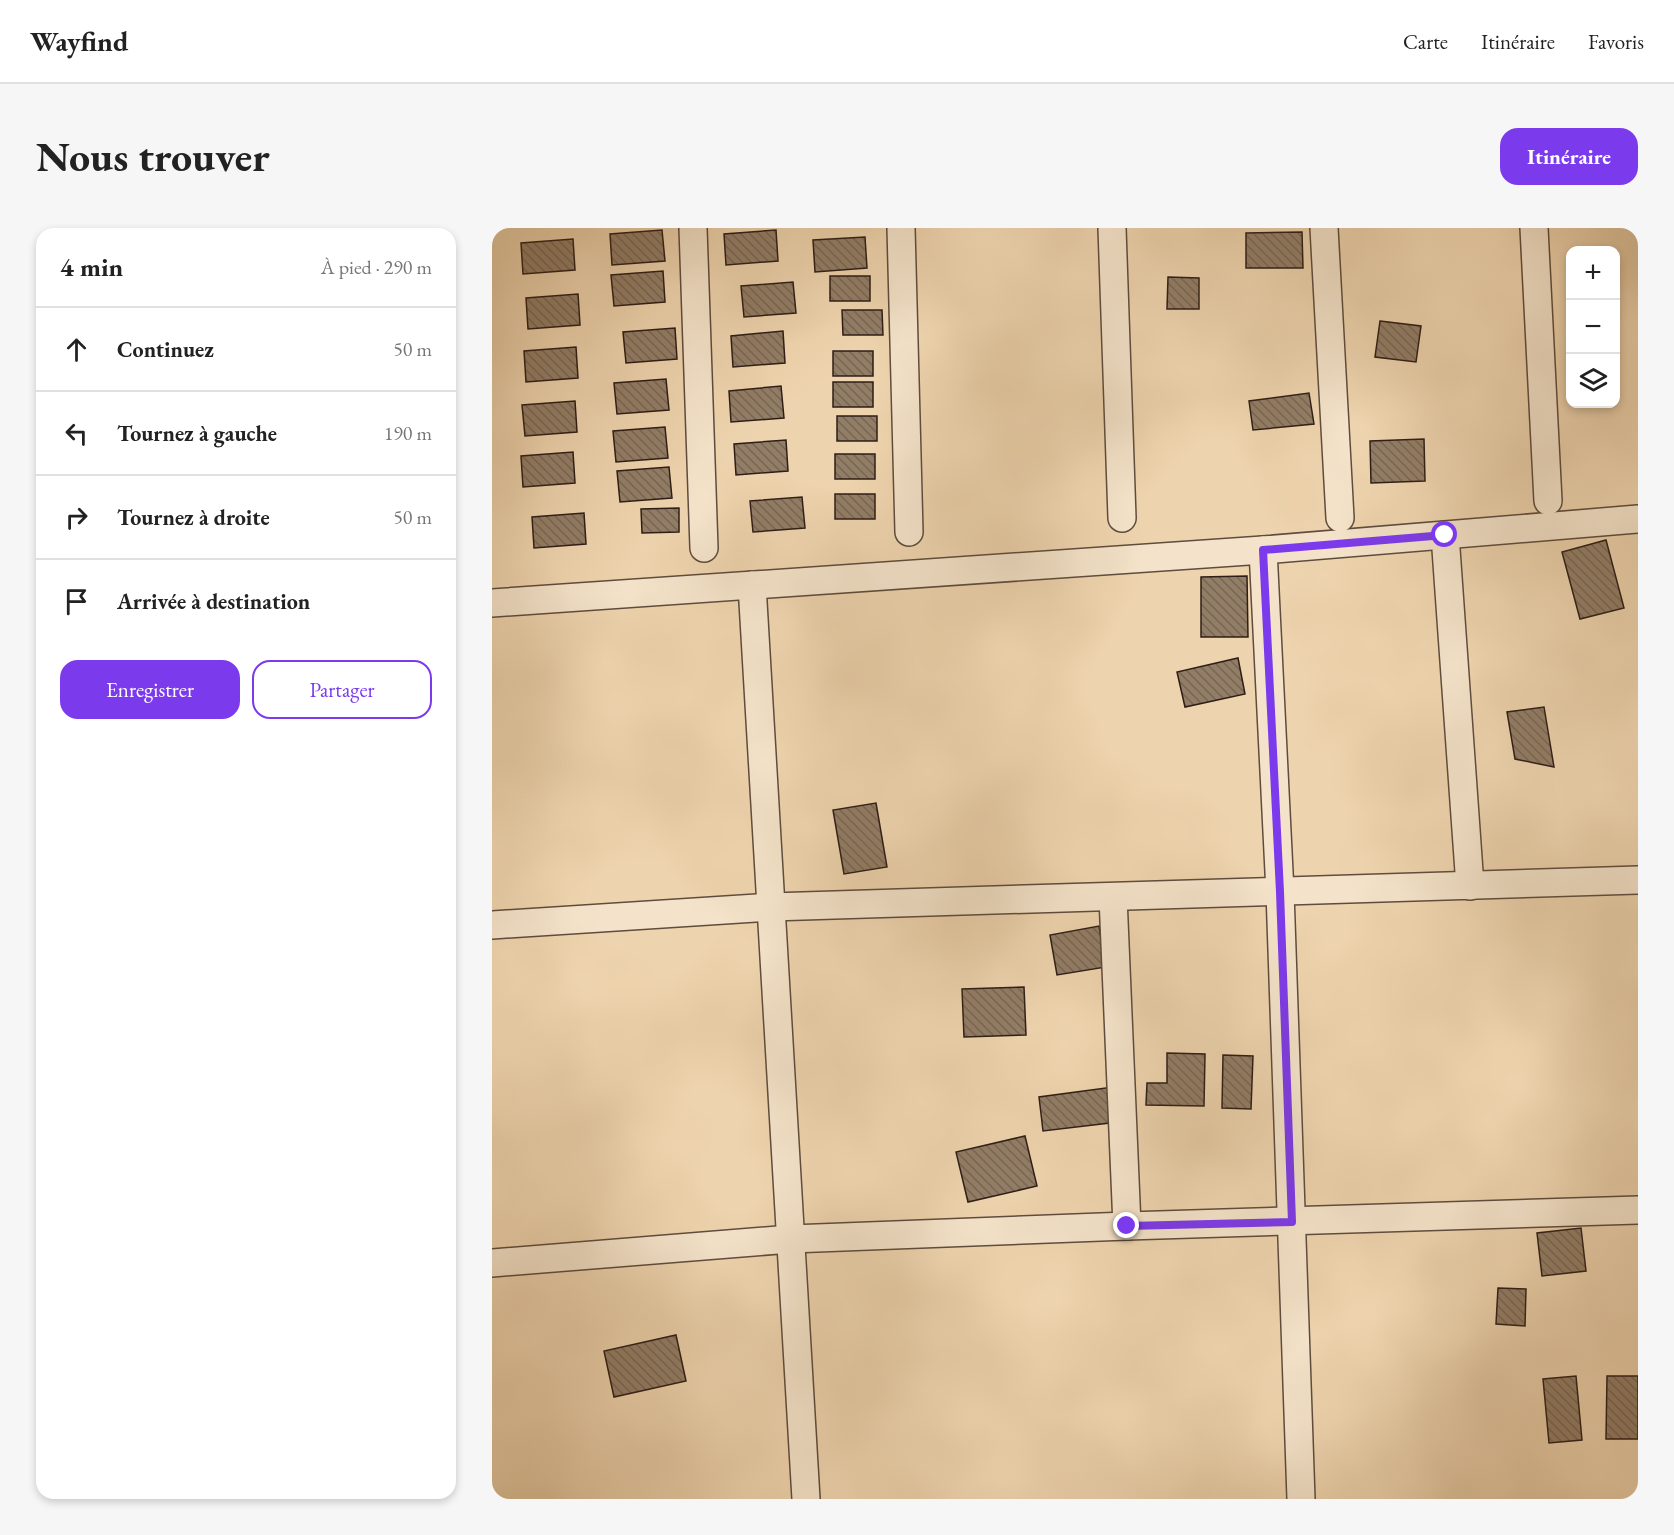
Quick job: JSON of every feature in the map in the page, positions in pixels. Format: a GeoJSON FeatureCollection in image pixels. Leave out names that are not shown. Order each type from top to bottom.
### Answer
{"type":"FeatureCollection","features":[{"type":"Feature","properties":{"kind":"street"},"geometry":{"type":"LineString","coordinates":[[693,228],[704,548]]}},
{"type":"Feature","properties":{"kind":"street"},"geometry":{"type":"LineString","coordinates":[[901,228],[909,532]]}},
{"type":"Feature","properties":{"kind":"street"},"geometry":{"type":"LineString","coordinates":[[1112,228],[1122,518]]}},
{"type":"Feature","properties":{"kind":"street"},"geometry":{"type":"LineString","coordinates":[[1324,228],[1340,518]]}},
{"type":"Feature","properties":{"kind":"street"},"geometry":{"type":"LineString","coordinates":[[1534,228],[1548,501]]}},
{"type":"Feature","properties":{"kind":"street"},"geometry":{"type":"LineString","coordinates":[[492,603],[1263,550],[1638,519]]}},
{"type":"Feature","properties":{"kind":"street"},"geometry":{"type":"LineString","coordinates":[[1445,535],[1470,886]]}},
{"type":"Feature","properties":{"kind":"street"},"geometry":{"type":"LineString","coordinates":[[1263,550],[1280,892],[1301,1499]]}},
{"type":"Feature","properties":{"kind":"street"},"geometry":{"type":"LineString","coordinates":[[752,585],[806,1499]]}},
{"type":"Feature","properties":{"kind":"street"},"geometry":{"type":"LineString","coordinates":[[492,926],[771,907],[1638,880]]}},
{"type":"Feature","properties":{"kind":"street"},"geometry":{"type":"LineString","coordinates":[[1113,897],[1127,1226]]}},
{"type":"Feature","properties":{"kind":"street"},"geometry":{"type":"LineString","coordinates":[[492,1263],[791,1239],[1638,1210]]}},
{"type":"Feature","properties":{"kind":"building"},"geometry":{"type":"Polygon","coordinates":[[[662,230],[665,261],[612,265],[610,234],[662,230]]]}},
{"type":"Feature","properties":{"kind":"building"},"geometry":{"type":"Polygon","coordinates":[[[776,230],[778,261],[726,265],[724,234],[776,230]]]}},
{"type":"Feature","properties":{"kind":"building"},"geometry":{"type":"Polygon","coordinates":[[[1302,232],[1303,268],[1246,268],[1246,233],[1302,232]]]}},
{"type":"Feature","properties":{"kind":"building"},"geometry":{"type":"Polygon","coordinates":[[[865,237],[867,268],[815,272],[813,240],[865,237]]]}},
{"type":"Feature","properties":{"kind":"building"},"geometry":{"type":"Polygon","coordinates":[[[573,239],[575,270],[523,274],[521,243],[573,239]]]}},
{"type":"Feature","properties":{"kind":"building"},"geometry":{"type":"Polygon","coordinates":[[[663,271],[665,302],[614,306],[611,275],[663,271]]]}},
{"type":"Feature","properties":{"kind":"building"},"geometry":{"type":"Polygon","coordinates":[[[830,276],[870,276],[870,301],[830,301],[830,276]]]}},
{"type":"Feature","properties":{"kind":"building"},"geometry":{"type":"Polygon","coordinates":[[[1168,277],[1199,278],[1199,309],[1167,309],[1168,277]]]}},
{"type":"Feature","properties":{"kind":"building"},"geometry":{"type":"Polygon","coordinates":[[[793,282],[796,313],[744,317],[741,286],[793,282]]]}},
{"type":"Feature","properties":{"kind":"building"},"geometry":{"type":"Polygon","coordinates":[[[578,294],[580,325],[528,329],[526,298],[578,294]]]}},
{"type":"Feature","properties":{"kind":"building"},"geometry":{"type":"Polygon","coordinates":[[[842,310],[882,310],[883,335],[843,335],[842,310]]]}},
{"type":"Feature","properties":{"kind":"building"},"geometry":{"type":"Polygon","coordinates":[[[1380,321],[1421,326],[1416,362],[1375,357],[1380,321]]]}},
{"type":"Feature","properties":{"kind":"building"},"geometry":{"type":"Polygon","coordinates":[[[675,328],[677,359],[626,363],[623,332],[675,328]]]}},
{"type":"Feature","properties":{"kind":"building"},"geometry":{"type":"Polygon","coordinates":[[[783,331],[785,363],[733,367],[731,336],[783,331]]]}},
{"type":"Feature","properties":{"kind":"building"},"geometry":{"type":"Polygon","coordinates":[[[576,347],[578,378],[526,382],[524,351],[576,347]]]}},
{"type":"Feature","properties":{"kind":"building"},"geometry":{"type":"Polygon","coordinates":[[[833,351],[873,351],[873,376],[833,376],[833,351]]]}},
{"type":"Feature","properties":{"kind":"building"},"geometry":{"type":"Polygon","coordinates":[[[666,379],[669,410],[617,414],[614,383],[666,379]]]}},
{"type":"Feature","properties":{"kind":"building"},"geometry":{"type":"Polygon","coordinates":[[[833,382],[873,382],[873,407],[833,407],[833,382]]]}},
{"type":"Feature","properties":{"kind":"building"},"geometry":{"type":"Polygon","coordinates":[[[781,386],[784,418],[731,422],[729,391],[781,386]]]}},
{"type":"Feature","properties":{"kind":"building"},"geometry":{"type":"Polygon","coordinates":[[[1309,393],[1314,424],[1253,430],[1249,401],[1309,393]]]}},
{"type":"Feature","properties":{"kind":"building"},"geometry":{"type":"Polygon","coordinates":[[[575,401],[577,432],[525,436],[522,405],[575,401]]]}},
{"type":"Feature","properties":{"kind":"building"},"geometry":{"type":"Polygon","coordinates":[[[837,416],[877,416],[877,441],[837,441],[837,416]]]}},
{"type":"Feature","properties":{"kind":"building"},"geometry":{"type":"Polygon","coordinates":[[[665,427],[668,458],[616,462],[613,431],[665,427]]]}},
{"type":"Feature","properties":{"kind":"building"},"geometry":{"type":"Polygon","coordinates":[[[1424,439],[1425,481],[1371,483],[1370,441],[1424,439]]]}},
{"type":"Feature","properties":{"kind":"building"},"geometry":{"type":"Polygon","coordinates":[[[786,440],[788,471],[736,475],[734,444],[786,440]]]}},
{"type":"Feature","properties":{"kind":"building"},"geometry":{"type":"Polygon","coordinates":[[[573,452],[575,483],[523,487],[521,456],[573,452]]]}},
{"type":"Feature","properties":{"kind":"building"},"geometry":{"type":"Polygon","coordinates":[[[835,454],[875,454],[875,479],[835,479],[835,454]]]}},
{"type":"Feature","properties":{"kind":"building"},"geometry":{"type":"Polygon","coordinates":[[[669,467],[672,498],[620,502],[617,471],[669,467]]]}},
{"type":"Feature","properties":{"kind":"building"},"geometry":{"type":"Polygon","coordinates":[[[835,494],[875,494],[875,519],[835,519],[835,494]]]}},
{"type":"Feature","properties":{"kind":"building"},"geometry":{"type":"Polygon","coordinates":[[[802,497],[805,528],[753,532],[750,501],[802,497]]]}},
{"type":"Feature","properties":{"kind":"building"},"geometry":{"type":"Polygon","coordinates":[[[679,508],[679,532],[642,533],[641,509],[679,508]]]}},
{"type":"Feature","properties":{"kind":"building"},"geometry":{"type":"Polygon","coordinates":[[[584,513],[586,544],[534,548],[532,517],[584,513]]]}},
{"type":"Feature","properties":{"kind":"building"},"geometry":{"type":"Polygon","coordinates":[[[1606,540],[1624,608],[1580,619],[1562,552],[1606,540]]]}},
{"type":"Feature","properties":{"kind":"building"},"geometry":{"type":"Polygon","coordinates":[[[1247,576],[1248,637],[1201,637],[1201,577],[1247,576]]]}},
{"type":"Feature","properties":{"kind":"building"},"geometry":{"type":"Polygon","coordinates":[[[1238,658],[1245,694],[1185,707],[1177,672],[1238,658]]]}},
{"type":"Feature","properties":{"kind":"building"},"geometry":{"type":"Polygon","coordinates":[[[1544,707],[1554,767],[1515,759],[1507,712],[1544,707]]]}},
{"type":"Feature","properties":{"kind":"building"},"geometry":{"type":"Polygon","coordinates":[[[876,803],[887,867],[844,874],[833,810],[876,803]]]}},
{"type":"Feature","properties":{"kind":"building"},"geometry":{"type":"Polygon","coordinates":[[[1099,926],[1106,967],[1057,975],[1050,935],[1099,926]]]}},
{"type":"Feature","properties":{"kind":"building"},"geometry":{"type":"Polygon","coordinates":[[[1024,987],[1026,1035],[964,1037],[962,989],[1024,987]]]}},
{"type":"Feature","properties":{"kind":"building"},"geometry":{"type":"Polygon","coordinates":[[[1167,1053],[1205,1054],[1204,1106],[1146,1105],[1147,1083],[1167,1083],[1167,1053]]]}},
{"type":"Feature","properties":{"kind":"building"},"geometry":{"type":"Polygon","coordinates":[[[1223,1055],[1253,1056],[1251,1109],[1222,1108],[1223,1055]]]}},
{"type":"Feature","properties":{"kind":"building"},"geometry":{"type":"Polygon","coordinates":[[[1113,1087],[1118,1122],[1043,1131],[1039,1097],[1113,1087]]]}},
{"type":"Feature","properties":{"kind":"building"},"geometry":{"type":"Polygon","coordinates":[[[1025,1136],[1037,1186],[968,1202],[956,1152],[1025,1136]]]}},
{"type":"Feature","properties":{"kind":"building"},"geometry":{"type":"Polygon","coordinates":[[[1581,1228],[1586,1271],[1542,1276],[1537,1233],[1581,1228]]]}},
{"type":"Feature","properties":{"kind":"building"},"geometry":{"type":"Polygon","coordinates":[[[1498,1288],[1526,1289],[1525,1326],[1496,1324],[1498,1288]]]}},
{"type":"Feature","properties":{"kind":"building"},"geometry":{"type":"Polygon","coordinates":[[[676,1335],[686,1381],[614,1397],[604,1351],[676,1335]]]}},
{"type":"Feature","properties":{"kind":"building"},"geometry":{"type":"Polygon","coordinates":[[[1576,1376],[1582,1440],[1549,1443],[1543,1379],[1576,1376]]]}},
{"type":"Feature","properties":{"kind":"building"},"geometry":{"type":"Polygon","coordinates":[[[1607,1376],[1638,1376],[1638,1439],[1606,1439],[1607,1376]]]}},
{"type":"Feature","properties":{"kind":"route"},"geometry":{"type":"LineString","coordinates":[[1127,1226],[1292,1222],[1280,892],[1263,550],[1445,535]]}}]}
